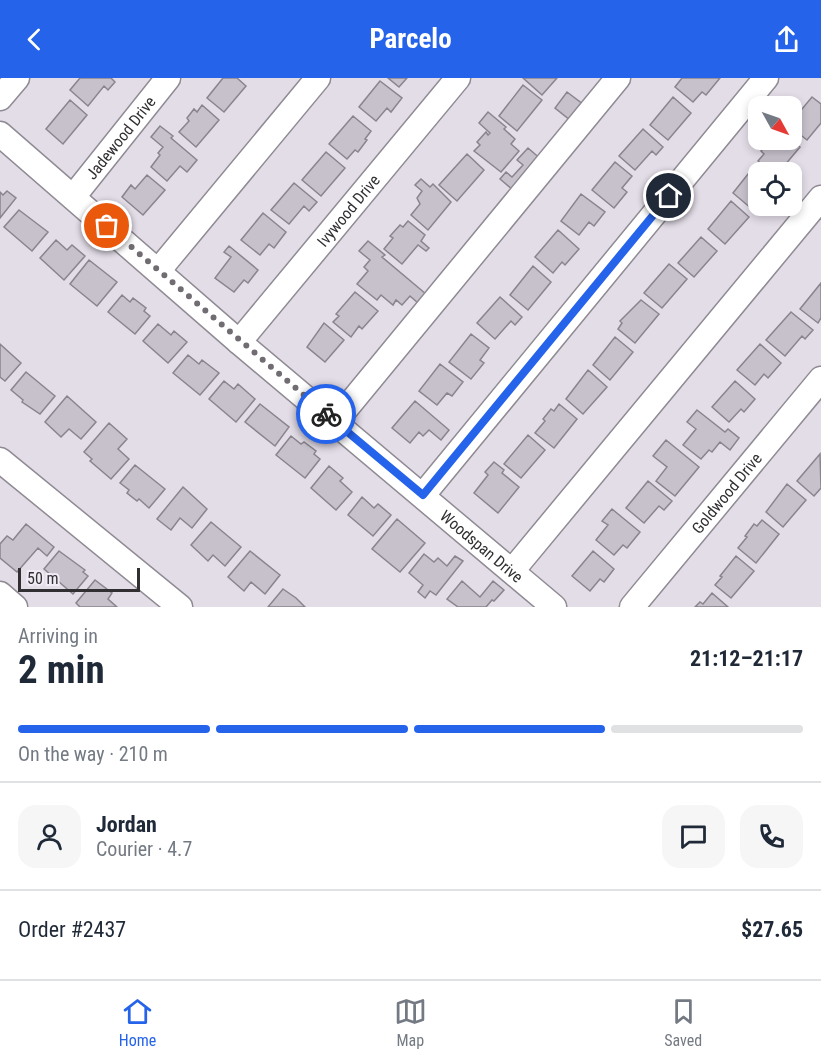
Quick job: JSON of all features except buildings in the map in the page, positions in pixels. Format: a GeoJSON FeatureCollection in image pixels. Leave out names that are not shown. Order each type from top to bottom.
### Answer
{"type":"FeatureCollection","features":[{"type":"Feature","properties":{"kind":"street"},"geometry":{"type":"LineString","coordinates":[[0,98],[17,78]]}},
{"type":"Feature","properties":{"kind":"street","name":"Jadewood Drive"},"geometry":{"type":"LineString","coordinates":[[73,197],[168,78]]}},
{"type":"Feature","properties":{"kind":"street"},"geometry":{"type":"LineString","coordinates":[[158,271],[318,78]]}},
{"type":"Feature","properties":{"kind":"street","name":"Ivywood Drive"},"geometry":{"type":"LineString","coordinates":[[239,342],[458,78]]}},
{"type":"Feature","properties":{"kind":"street"},"geometry":{"type":"LineString","coordinates":[[335,422],[618,78]]}},
{"type":"Feature","properties":{"kind":"street"},"geometry":{"type":"LineString","coordinates":[[423,495],[766,78]]}},
{"type":"Feature","properties":{"kind":"street","name":"Woodspan Drive"},"geometry":{"type":"LineString","coordinates":[[0,134],[239,342],[554,607]]}},
{"type":"Feature","properties":{"kind":"street"},"geometry":{"type":"LineString","coordinates":[[512,572],[821,198]]}},
{"type":"Feature","properties":{"kind":"street","name":"Goldwood Drive"},"geometry":{"type":"LineString","coordinates":[[632,607],[821,379]]}},
{"type":"Feature","properties":{"kind":"street"},"geometry":{"type":"LineString","coordinates":[[1,464],[180,607]]}},
{"type":"Feature","properties":{"kind":"street"},"geometry":{"type":"LineString","coordinates":[[0,594],[15,607]]}},
{"type":"Feature","properties":{"kind":"way so far"},"geometry":{"type":"LineString","coordinates":[[107,226],[239,342],[326,414]]}},
{"type":"Feature","properties":{"kind":"route"},"geometry":{"type":"LineString","coordinates":[[326,414],[423,495],[669,196]]}}]}
